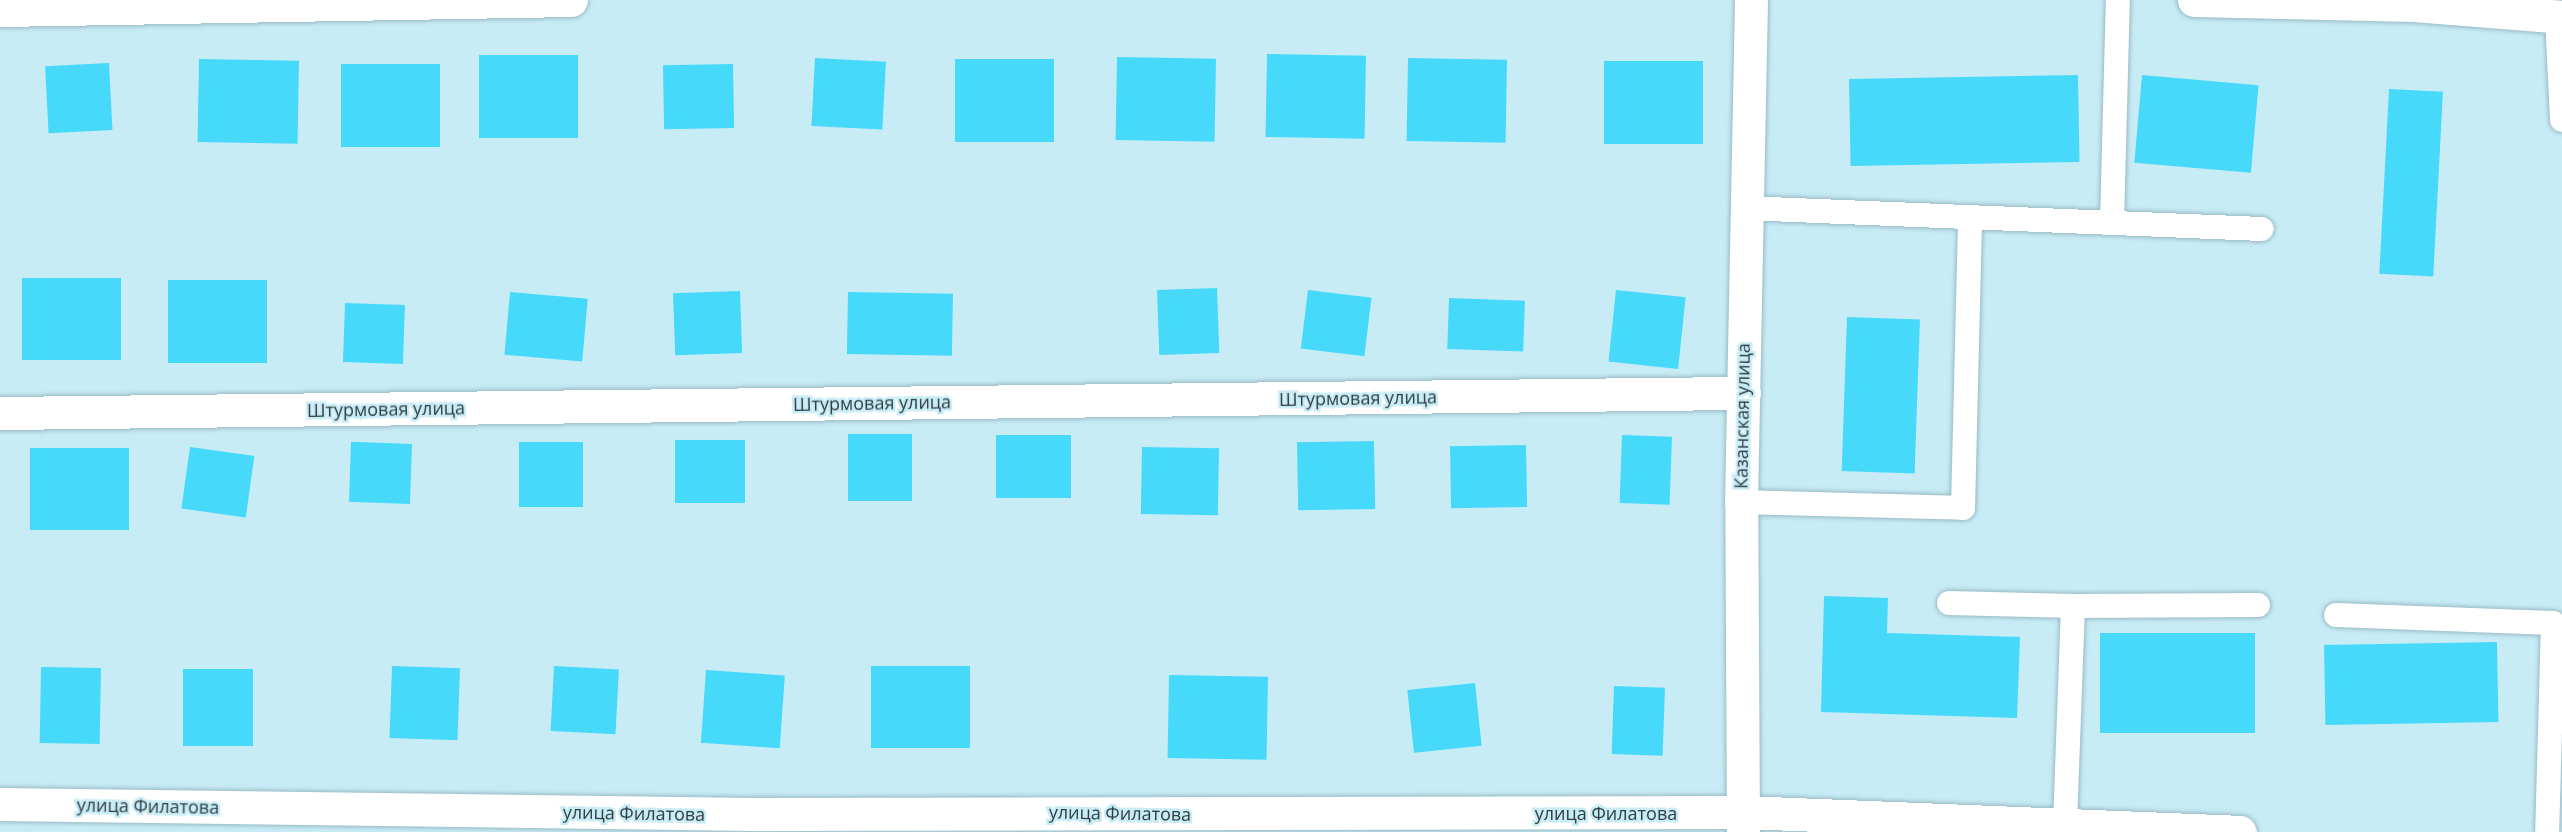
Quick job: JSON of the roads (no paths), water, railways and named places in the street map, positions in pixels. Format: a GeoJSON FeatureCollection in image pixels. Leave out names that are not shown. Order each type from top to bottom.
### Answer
{"type":"FeatureCollection","features":[{"type":"Feature","properties":{"kind":"street"},"geometry":{"type":"LineString","coordinates":[[0,10],[571,0]]}},
{"type":"Feature","properties":{"kind":"street","name":"Казанская улица"},"geometry":{"type":"LineString","coordinates":[[1744,822],[1741,502],[1744,393],[1744,208],[1751,0]]}},
{"type":"Feature","properties":{"kind":"street"},"geometry":{"type":"LineString","coordinates":[[2194,0],[2414,2],[2559,17]]}},
{"type":"Feature","properties":{"kind":"street","name":"Штурмовая улица"},"geometry":{"type":"LineString","coordinates":[[0,413],[1744,393]]}},
{"type":"Feature","properties":{"kind":"street","name":"улица Филатова"},"geometry":{"type":"LineString","coordinates":[[0,804],[754,823],[2065,823],[2240,832]]}},
{"type":"Feature","properties":{"kind":"lane"},"geometry":{"type":"LineString","coordinates":[[2112,223],[2118,0]]}},
{"type":"Feature","properties":{"kind":"lane"},"geometry":{"type":"LineString","coordinates":[[2559,17],[2562,120]]}},
{"type":"Feature","properties":{"kind":"lane"},"geometry":{"type":"LineString","coordinates":[[1744,208],[2262,230]]}},
{"type":"Feature","properties":{"kind":"lane"},"geometry":{"type":"LineString","coordinates":[[1741,502],[1963,508],[1970,218]]}},
{"type":"Feature","properties":{"kind":"lane"},"geometry":{"type":"LineString","coordinates":[[1949,603],[2073,606],[2258,605]]}},
{"type":"Feature","properties":{"kind":"lane"},"geometry":{"type":"LineString","coordinates":[[2065,823],[2073,606]]}},
{"type":"Feature","properties":{"kind":"lane"},"geometry":{"type":"LineString","coordinates":[[2336,615],[2557,623],[2547,832]]}}]}
